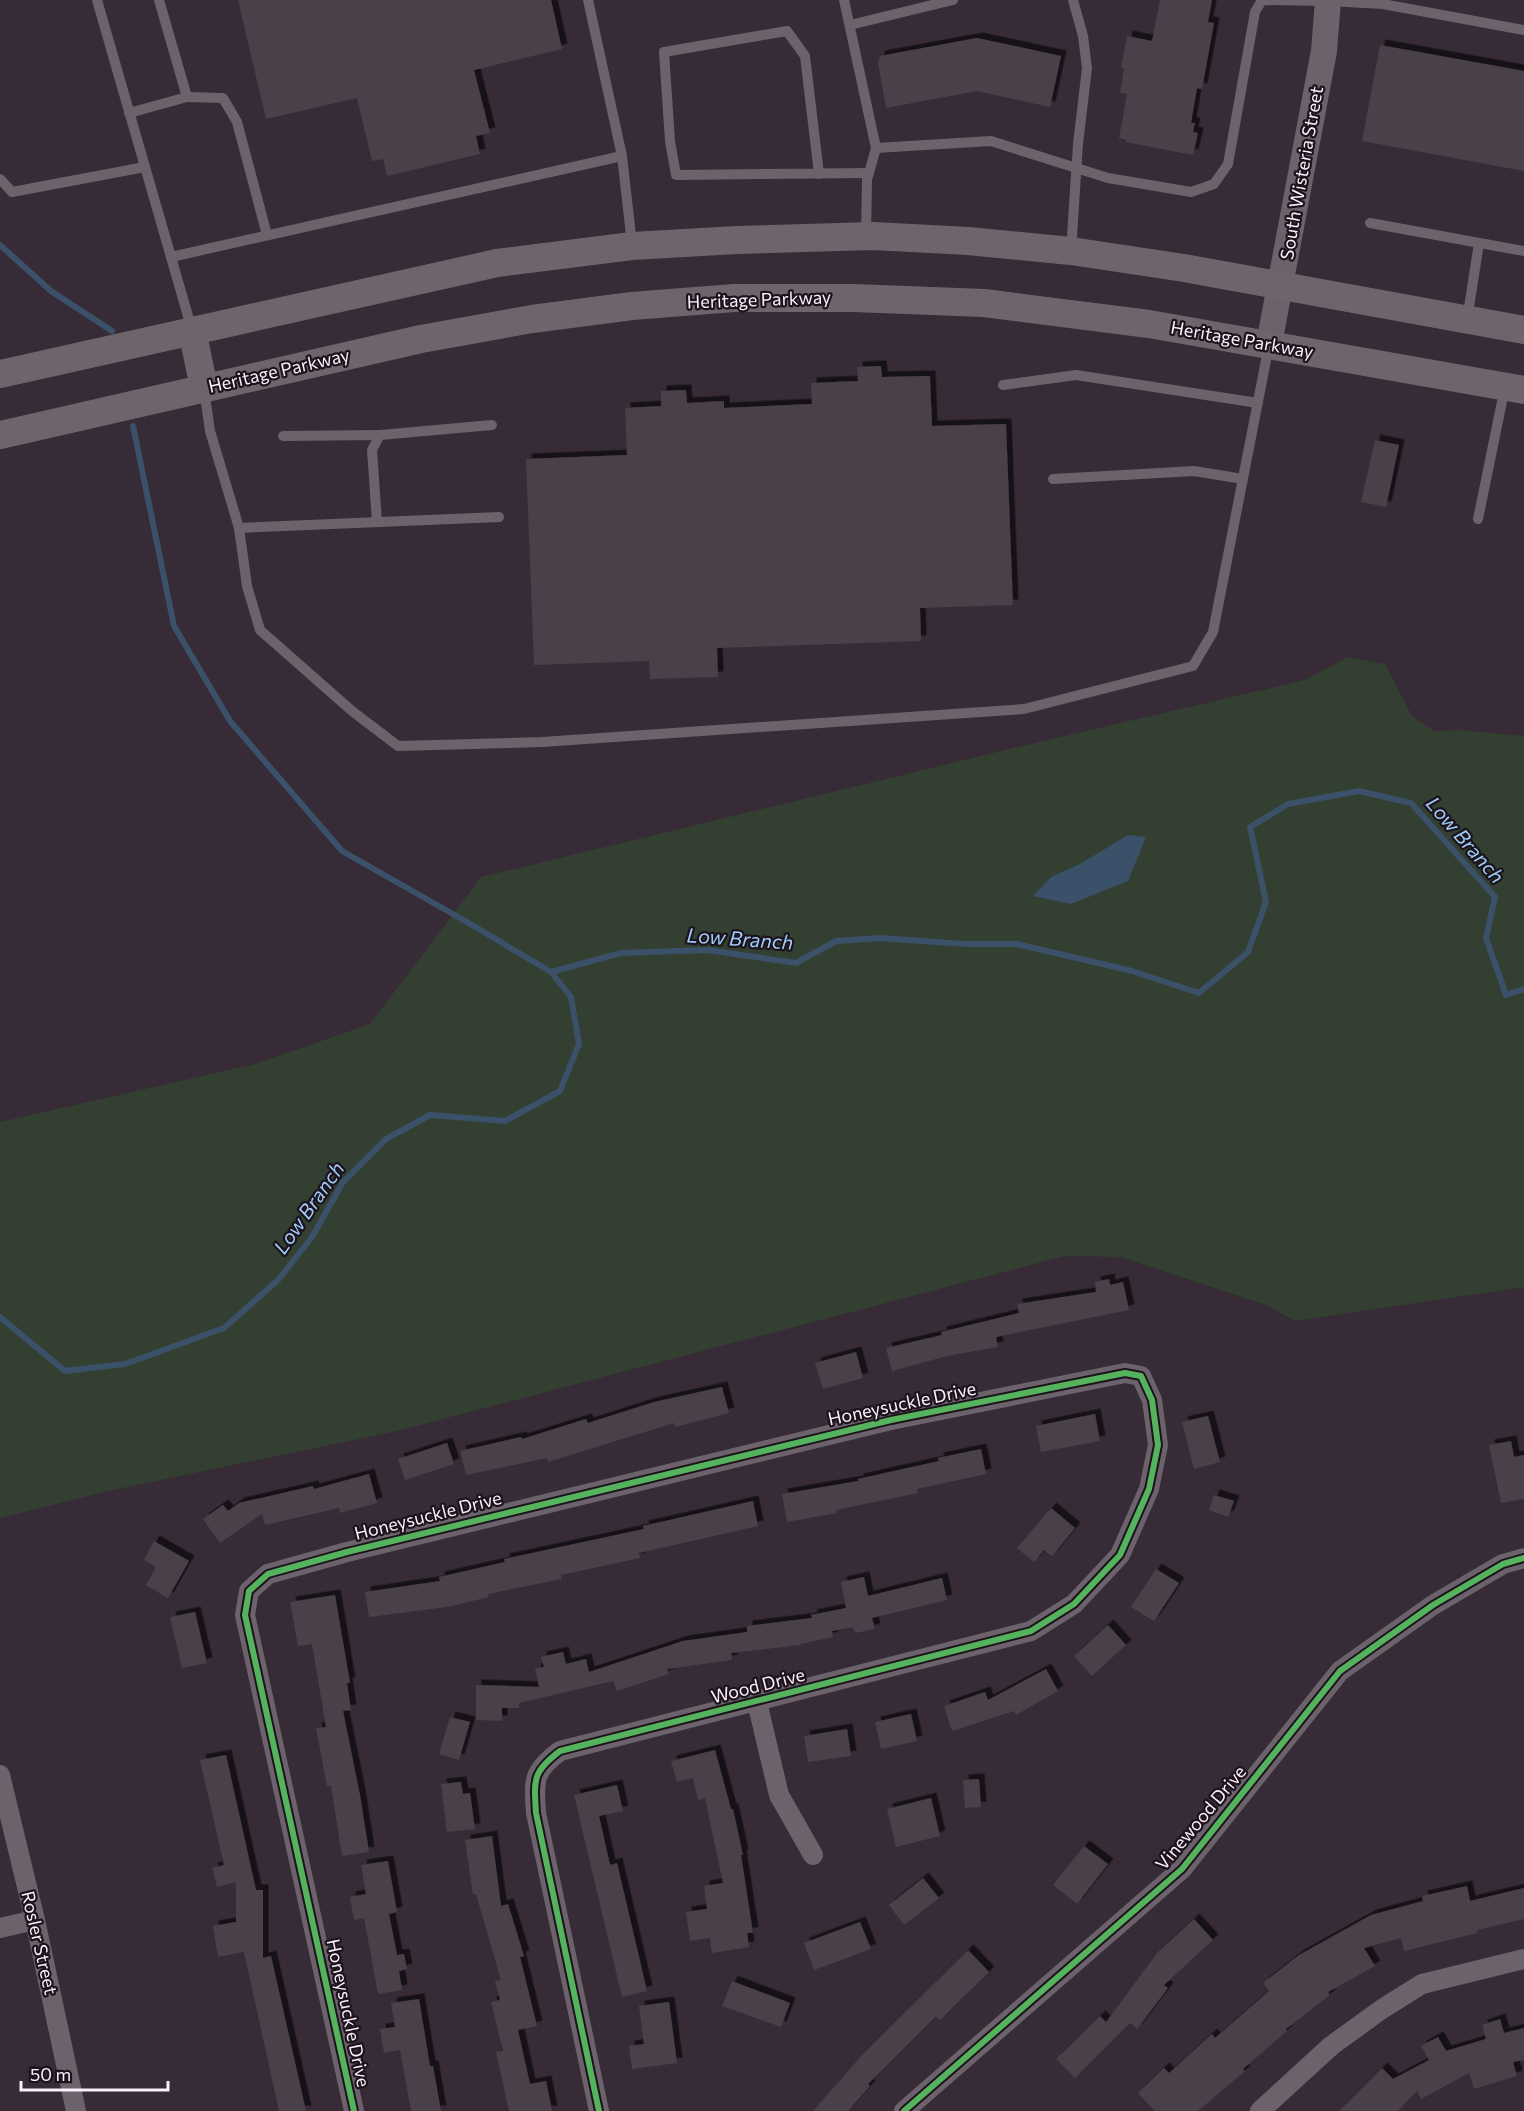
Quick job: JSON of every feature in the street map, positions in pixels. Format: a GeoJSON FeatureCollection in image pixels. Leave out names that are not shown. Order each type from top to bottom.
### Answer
{"type":"FeatureCollection","features":[{"type":"Feature","properties":{"kind":"main road"},"geometry":{"type":"LineString","coordinates":[[0,374],[497,263],[632,246],[737,240],[866,237],[968,241],[1071,251],[1184,268],[1524,330]]}},
{"type":"Feature","properties":{"kind":"main road","name":"Heritage Parkway"},"geometry":{"type":"LineString","coordinates":[[0,435],[421,339],[532,319],[632,306],[734,298],[854,298],[984,303],[1149,324],[1515,389]]}},
{"type":"Feature","properties":{"kind":"main road"},"geometry":{"type":"LineString","coordinates":[[192,330],[204,388]]}},
{"type":"Feature","properties":{"kind":"street","name":"South Wisteria Street"},"geometry":{"type":"LineString","coordinates":[[1269,344],[1324,51],[1328,0]]}},
{"type":"Feature","properties":{"kind":"street","name":"Honeysuckle Drive"},"geometry":{"type":"LineString","coordinates":[[354,2111],[245,1615],[249,1591],[268,1574],[347,1552],[891,1420],[1125,1373],[1141,1376]]}},
{"type":"Feature","properties":{"kind":"street","name":"Wood Drive"},"geometry":{"type":"LineString","coordinates":[[599,2111],[536,1813],[534,1784],[542,1764],[560,1751],[1031,1631],[1074,1604],[1120,1555],[1149,1489],[1158,1444],[1152,1400],[1141,1376]]}},
{"type":"Feature","properties":{"kind":"street","name":"Vinewood Drive"},"geometry":{"type":"LineString","coordinates":[[904,2111],[1182,1869],[1340,1671],[1433,1605],[1503,1564],[1524,1558]]}},
{"type":"Feature","properties":{"kind":"street"},"geometry":{"type":"LineString","coordinates":[[757,1702],[779,1796],[813,1855]]}},
{"type":"Feature","properties":{"kind":"street","name":"Rosler Street"},"geometry":{"type":"LineString","coordinates":[[0,1775],[76,2111]]}},
{"type":"Feature","properties":{"kind":"street"},"geometry":{"type":"LineString","coordinates":[[0,1928],[34,1920]]}},
{"type":"Feature","properties":{"kind":"street"},"geometry":{"type":"LineString","coordinates":[[1260,2111],[1330,2046],[1422,1984],[1524,1959]]}},
{"type":"Feature","properties":{"kind":"lane"},"geometry":{"type":"LineString","coordinates":[[97,0],[192,330]]}},
{"type":"Feature","properties":{"kind":"lane"},"geometry":{"type":"LineString","coordinates":[[159,0],[187,97]]}},
{"type":"Feature","properties":{"kind":"lane"},"geometry":{"type":"LineString","coordinates":[[588,0],[622,156],[632,246]]}},
{"type":"Feature","properties":{"kind":"lane"},"geometry":{"type":"LineString","coordinates":[[844,0],[876,148],[867,180],[866,237]]}},
{"type":"Feature","properties":{"kind":"lane"},"geometry":{"type":"LineString","coordinates":[[850,26],[953,0]]}},
{"type":"Feature","properties":{"kind":"lane"},"geometry":{"type":"LineString","coordinates":[[1071,251],[1087,68],[1083,36],[1073,0]]}},
{"type":"Feature","properties":{"kind":"lane"},"geometry":{"type":"LineString","coordinates":[[876,148],[991,141],[1108,178],[1191,192],[1214,184],[1228,164],[1255,12],[1262,0],[1328,0],[1383,4],[1524,30]]}},
{"type":"Feature","properties":{"kind":"lane"},"geometry":{"type":"LineString","coordinates":[[819,174],[805,56],[787,31],[664,52],[670,141],[676,175],[819,174],[869,173]]}},
{"type":"Feature","properties":{"kind":"lane"},"geometry":{"type":"LineString","coordinates":[[129,112],[187,97],[223,98],[237,122],[267,235]]}},
{"type":"Feature","properties":{"kind":"lane"},"geometry":{"type":"LineString","coordinates":[[171,257],[622,156]]}},
{"type":"Feature","properties":{"kind":"lane"},"geometry":{"type":"LineString","coordinates":[[0,179],[12,192],[145,167]]}},
{"type":"Feature","properties":{"kind":"lane"},"geometry":{"type":"LineString","coordinates":[[1370,223],[1524,251]]}},
{"type":"Feature","properties":{"kind":"lane"},"geometry":{"type":"LineString","coordinates":[[1467,320],[1479,243]]}},
{"type":"Feature","properties":{"kind":"lane"},"geometry":{"type":"LineString","coordinates":[[204,388],[210,430],[239,528],[247,586],[261,630],[352,711],[398,746],[542,742],[1024,709],[1193,666],[1213,632],[1269,344]]}},
{"type":"Feature","properties":{"kind":"lane"},"geometry":{"type":"LineString","coordinates":[[1003,385],[1077,375],[1258,403]]}},
{"type":"Feature","properties":{"kind":"lane"},"geometry":{"type":"LineString","coordinates":[[1478,519],[1515,389]]}},
{"type":"Feature","properties":{"kind":"lane"},"geometry":{"type":"LineString","coordinates":[[283,436],[380,435],[492,425]]}},
{"type":"Feature","properties":{"kind":"lane"},"geometry":{"type":"LineString","coordinates":[[377,522],[372,450],[380,435]]}},
{"type":"Feature","properties":{"kind":"lane"},"geometry":{"type":"LineString","coordinates":[[1053,479],[1194,471],[1243,478]]}},
{"type":"Feature","properties":{"kind":"lane"},"geometry":{"type":"LineString","coordinates":[[239,528],[499,517]]}},
{"type":"Feature","properties":{"kind":"green space"},"geometry":{"type":"Polygon","coordinates":[[[1348,657],[1385,664],[1412,716],[1434,731],[1459,730],[1524,736],[1524,1287],[1295,1321],[1266,1305],[1121,1257],[1065,1256],[397,1431],[108,1491],[0,1518],[0,1122],[255,1064],[370,1024],[481,877],[1305,680],[1348,657]]]}},
{"type":"Feature","properties":{"kind":"water"},"geometry":{"type":"Polygon","coordinates":[[[1128,835],[1146,837],[1128,881],[1071,904],[1033,896],[1051,877],[1080,864],[1128,835]]]}},
{"type":"Feature","properties":{"kind":"building"},"geometry":{"type":"Polygon","coordinates":[[[238,0],[551,0],[562,49],[474,70],[490,133],[476,136],[480,154],[387,176],[383,159],[372,161],[357,98],[266,119],[238,0]]]}},
{"type":"Feature","properties":{"kind":"building"},"geometry":{"type":"Polygon","coordinates":[[[1160,0],[1212,0],[1208,22],[1214,23],[1202,89],[1197,88],[1191,123],[1195,123],[1193,132],[1198,133],[1193,155],[1126,142],[1119,138],[1127,94],[1120,93],[1124,68],[1121,67],[1127,36],[1152,41],[1160,0]]]}},
{"type":"Feature","properties":{"kind":"building"},"geometry":{"type":"Polygon","coordinates":[[[977,38],[1061,56],[1050,107],[977,91],[886,108],[878,63],[880,56],[977,38]]]}},
{"type":"Feature","properties":{"kind":"building"},"geometry":{"type":"Polygon","coordinates":[[[1380,45],[1524,71],[1524,171],[1362,141],[1380,45]]]}},
{"type":"Feature","properties":{"kind":"building"},"geometry":{"type":"Polygon","coordinates":[[[881,366],[882,377],[930,376],[932,426],[1006,424],[1013,605],[920,608],[921,641],[717,648],[718,677],[650,679],[649,661],[534,665],[526,459],[627,455],[625,408],[661,406],[661,391],[686,390],[687,403],[724,401],[724,408],[812,404],[811,383],[858,381],[857,367],[881,366]]]}},
{"type":"Feature","properties":{"kind":"building"},"geometry":{"type":"Polygon","coordinates":[[[1375,440],[1399,445],[1386,507],[1361,502],[1375,440]]]}},
{"type":"Feature","properties":{"kind":"building"},"geometry":{"type":"Polygon","coordinates":[[[1109,1279],[1110,1285],[1123,1282],[1129,1310],[996,1337],[998,1347],[947,1356],[892,1371],[886,1348],[1019,1313],[1017,1304],[1096,1292],[1095,1282],[1109,1279]]]}},
{"type":"Feature","properties":{"kind":"building"},"geometry":{"type":"Polygon","coordinates":[[[856,1352],[863,1378],[823,1389],[815,1363],[856,1352]]]}},
{"type":"Feature","properties":{"kind":"building"},"geometry":{"type":"Polygon","coordinates":[[[722,1387],[729,1413],[675,1427],[674,1423],[548,1462],[547,1458],[466,1475],[460,1451],[521,1437],[522,1439],[586,1419],[588,1423],[654,1402],[722,1387]]]}},
{"type":"Feature","properties":{"kind":"building"},"geometry":{"type":"Polygon","coordinates":[[[1095,1414],[1100,1441],[1041,1452],[1036,1426],[1095,1414]]]}},
{"type":"Feature","properties":{"kind":"building"},"geometry":{"type":"Polygon","coordinates":[[[1208,1416],[1220,1462],[1194,1469],[1182,1422],[1208,1416]]]}},
{"type":"Feature","properties":{"kind":"building"},"geometry":{"type":"Polygon","coordinates":[[[1511,1441],[1514,1457],[1524,1455],[1524,1499],[1501,1503],[1489,1445],[1511,1441]]]}},
{"type":"Feature","properties":{"kind":"building"},"geometry":{"type":"Polygon","coordinates":[[[447,1443],[454,1464],[405,1480],[398,1459],[447,1443]]]}},
{"type":"Feature","properties":{"kind":"building"},"geometry":{"type":"Polygon","coordinates":[[[981,1449],[986,1474],[917,1489],[918,1493],[836,1510],[837,1513],[787,1522],[782,1494],[858,1481],[858,1479],[939,1461],[938,1458],[981,1449]]]}},
{"type":"Feature","properties":{"kind":"building"},"geometry":{"type":"Polygon","coordinates":[[[369,1474],[377,1503],[340,1513],[339,1508],[265,1525],[262,1514],[220,1543],[203,1519],[223,1505],[228,1511],[239,1503],[313,1486],[314,1489],[369,1474]]]}},
{"type":"Feature","properties":{"kind":"building"},"geometry":{"type":"Polygon","coordinates":[[[1214,1495],[1234,1501],[1228,1517],[1209,1510],[1214,1495]]]}},
{"type":"Feature","properties":{"kind":"building"},"geometry":{"type":"Polygon","coordinates":[[[753,1501],[758,1526],[639,1553],[640,1558],[561,1575],[562,1579],[488,1594],[489,1597],[447,1607],[369,1617],[365,1592],[440,1581],[439,1577],[505,1562],[504,1559],[644,1529],[643,1526],[753,1501]]]}},
{"type":"Feature","properties":{"kind":"building"},"geometry":{"type":"Polygon","coordinates":[[[1051,1508],[1075,1528],[1052,1556],[1044,1550],[1034,1562],[1017,1548],[1051,1508]]]}},
{"type":"Feature","properties":{"kind":"building"},"geometry":{"type":"Polygon","coordinates":[[[154,1541],[189,1561],[168,1598],[146,1585],[156,1567],[144,1560],[154,1541]]]}},
{"type":"Feature","properties":{"kind":"building"},"geometry":{"type":"Polygon","coordinates":[[[1156,1569],[1179,1583],[1154,1621],[1131,1607],[1156,1569]]]}},
{"type":"Feature","properties":{"kind":"building"},"geometry":{"type":"Polygon","coordinates":[[[864,1577],[868,1596],[942,1578],[947,1600],[872,1618],[875,1629],[855,1633],[853,1627],[832,1631],[833,1637],[801,1645],[731,1653],[732,1660],[667,1669],[669,1674],[617,1691],[613,1681],[519,1703],[519,1708],[502,1708],[502,1721],[476,1720],[476,1685],[539,1687],[535,1669],[544,1667],[541,1657],[563,1652],[566,1664],[586,1659],[589,1672],[683,1641],[747,1632],[747,1626],[812,1618],[811,1615],[846,1608],[841,1582],[864,1577]]]}},
{"type":"Feature","properties":{"kind":"building"},"geometry":{"type":"Polygon","coordinates":[[[335,1595],[350,1683],[347,1683],[351,1710],[343,1711],[369,1852],[342,1856],[331,1786],[327,1786],[316,1728],[326,1727],[312,1644],[298,1646],[290,1602],[335,1595]]]}},
{"type":"Feature","properties":{"kind":"building"},"geometry":{"type":"Polygon","coordinates":[[[195,1612],[207,1663],[182,1668],[170,1617],[195,1612]]]}},
{"type":"Feature","properties":{"kind":"building"},"geometry":{"type":"Polygon","coordinates":[[[1108,1625],[1126,1645],[1092,1676],[1074,1656],[1108,1625]]]}},
{"type":"Feature","properties":{"kind":"building"},"geometry":{"type":"Polygon","coordinates":[[[1046,1669],[1058,1691],[1016,1715],[1014,1711],[952,1731],[944,1706],[985,1692],[988,1700],[1046,1669]]]}},
{"type":"Feature","properties":{"kind":"building"},"geometry":{"type":"Polygon","coordinates":[[[911,1714],[917,1741],[881,1749],[875,1722],[911,1714]]]}},
{"type":"Feature","properties":{"kind":"building"},"geometry":{"type":"Polygon","coordinates":[[[450,1717],[470,1722],[459,1760],[439,1754],[450,1717]]]}},
{"type":"Feature","properties":{"kind":"building"},"geometry":{"type":"Polygon","coordinates":[[[847,1729],[851,1756],[808,1762],[804,1736],[847,1729]]]}},
{"type":"Feature","properties":{"kind":"building"},"geometry":{"type":"Polygon","coordinates":[[[715,1750],[731,1809],[733,1809],[743,1855],[741,1855],[753,1933],[747,1933],[749,1947],[712,1953],[710,1938],[690,1941],[686,1912],[707,1909],[704,1886],[723,1883],[705,1798],[698,1800],[693,1778],[677,1782],[671,1761],[715,1750]]]}},
{"type":"Feature","properties":{"kind":"building"},"geometry":{"type":"Polygon","coordinates":[[[226,1755],[256,1890],[263,1890],[263,1958],[271,1956],[306,2111],[279,2111],[244,1952],[218,1957],[213,1926],[236,1922],[236,1882],[217,1887],[212,1868],[224,1865],[200,1760],[226,1755]]]}},
{"type":"Feature","properties":{"kind":"building"},"geometry":{"type":"Polygon","coordinates":[[[979,1779],[981,1807],[965,1808],[963,1780],[979,1779]]]}},
{"type":"Feature","properties":{"kind":"building"},"geometry":{"type":"Polygon","coordinates":[[[461,1782],[463,1794],[470,1793],[475,1829],[447,1832],[441,1784],[461,1782]]]}},
{"type":"Feature","properties":{"kind":"building"},"geometry":{"type":"Polygon","coordinates":[[[617,1785],[623,1811],[599,1816],[610,1865],[617,1863],[647,1991],[622,1997],[574,1795],[617,1785]]]}},
{"type":"Feature","properties":{"kind":"building"},"geometry":{"type":"Polygon","coordinates":[[[931,1798],[940,1836],[896,1847],[887,1809],[931,1798]]]}},
{"type":"Feature","properties":{"kind":"building"},"geometry":{"type":"Polygon","coordinates":[[[492,1836],[501,1906],[508,1904],[524,1956],[520,1957],[537,2026],[518,2030],[530,2084],[546,2081],[552,2111],[509,2111],[496,2052],[503,2051],[491,2002],[500,2000],[495,1981],[501,1980],[476,1894],[473,1895],[465,1840],[492,1836]]]}},
{"type":"Feature","properties":{"kind":"building"},"geometry":{"type":"Polygon","coordinates":[[[1084,1846],[1108,1864],[1077,1904],[1053,1885],[1084,1846]]]}},
{"type":"Feature","properties":{"kind":"building"},"geometry":{"type":"Polygon","coordinates":[[[388,1861],[397,1912],[389,1914],[397,1955],[404,1954],[407,1969],[399,1971],[402,1990],[378,1994],[364,1918],[354,1920],[350,1897],[366,1894],[361,1865],[388,1861]]]}},
{"type":"Feature","properties":{"kind":"building"},"geometry":{"type":"Polygon","coordinates":[[[923,1878],[939,1898],[904,1925],[889,1905],[923,1878]]]}},
{"type":"Feature","properties":{"kind":"building"},"geometry":{"type":"Polygon","coordinates":[[[1467,1886],[1470,1901],[1524,1888],[1524,1919],[1404,1951],[1401,1938],[1364,1948],[1375,1966],[1328,1992],[1330,1995],[1286,2029],[1287,2031],[1243,2069],[1245,2071],[1198,2111],[1155,2111],[1138,2093],[1164,2068],[1169,2073],[1212,2034],[1215,2038],[1269,1991],[1263,1983],[1299,1955],[1371,1915],[1423,1901],[1422,1896],[1467,1886]]]}},
{"type":"Feature","properties":{"kind":"building"},"geometry":{"type":"Polygon","coordinates":[[[1194,1919],[1213,1940],[1164,1985],[1168,1988],[1137,2029],[1130,2023],[1075,2078],[1056,2059],[1100,2016],[1106,2022],[1158,1952],[1194,1919]]]}},
{"type":"Feature","properties":{"kind":"building"},"geometry":{"type":"Polygon","coordinates":[[[860,1922],[871,1949],[814,1970],[804,1943],[860,1922]]]}},
{"type":"Feature","properties":{"kind":"building"},"geometry":{"type":"Polygon","coordinates":[[[968,1950],[989,1972],[940,2020],[936,2016],[868,2084],[870,2086],[848,2111],[813,2111],[862,2055],[968,1950]]]}},
{"type":"Feature","properties":{"kind":"building"},"geometry":{"type":"Polygon","coordinates":[[[732,1981],[790,2003],[781,2027],[722,2006],[732,1981]]]}},
{"type":"Feature","properties":{"kind":"building"},"geometry":{"type":"Polygon","coordinates":[[[419,1999],[430,2066],[433,2066],[441,2111],[411,2111],[400,2050],[384,2053],[380,2029],[395,2027],[391,2003],[419,1999]]]}},
{"type":"Feature","properties":{"kind":"building"},"geometry":{"type":"Polygon","coordinates":[[[669,2002],[677,2063],[632,2069],[629,2046],[644,2044],[639,2006],[669,2002]]]}},
{"type":"Feature","properties":{"kind":"building"},"geometry":{"type":"Polygon","coordinates":[[[1500,2019],[1504,2033],[1524,2028],[1524,2060],[1513,2062],[1517,2076],[1474,2089],[1469,2073],[1421,2099],[1417,2091],[1398,2111],[1339,2111],[1382,2068],[1393,2079],[1429,2060],[1421,2046],[1438,2037],[1446,2051],[1486,2039],[1482,2025],[1500,2019]]]}},
{"type":"Feature","properties":{"kind":"waterway"},"geometry":{"type":"LineString","coordinates":[[0,245],[51,291],[112,331]]}},
{"type":"Feature","properties":{"kind":"waterway"},"geometry":{"type":"LineString","coordinates":[[133,426],[174,626],[230,721],[342,851],[551,972]]}},
{"type":"Feature","properties":{"kind":"waterway","name":"Low Branch"},"geometry":{"type":"LineString","coordinates":[[0,1317],[65,1371],[125,1364],[224,1328],[278,1280],[312,1237],[343,1182],[386,1139],[430,1115],[505,1121],[560,1091],[579,1044],[571,997],[551,972],[621,953],[708,950],[796,963],[836,941],[880,938],[965,944],[1017,944],[1132,971],[1199,993],[1248,952],[1266,902],[1250,827],[1288,804],[1359,791],[1411,803],[1495,897],[1486,938],[1506,995],[1524,989]]}},
{"type":"Feature","properties":{"kind":"cycle path"},"geometry":{"type":"LineString","coordinates":[[354,2111],[245,1615],[249,1591],[268,1574],[347,1552],[891,1420],[1125,1373],[1141,1376],[1152,1400],[1158,1445],[1149,1489],[1120,1555],[1074,1604],[1031,1631],[560,1751],[544,1765],[535,1784],[536,1813],[599,2111]]}},
{"type":"Feature","properties":{"kind":"cycle path"},"geometry":{"type":"LineString","coordinates":[[904,2111],[1182,1869],[1340,1671],[1433,1605],[1503,1564],[1524,1558]]}}]}
